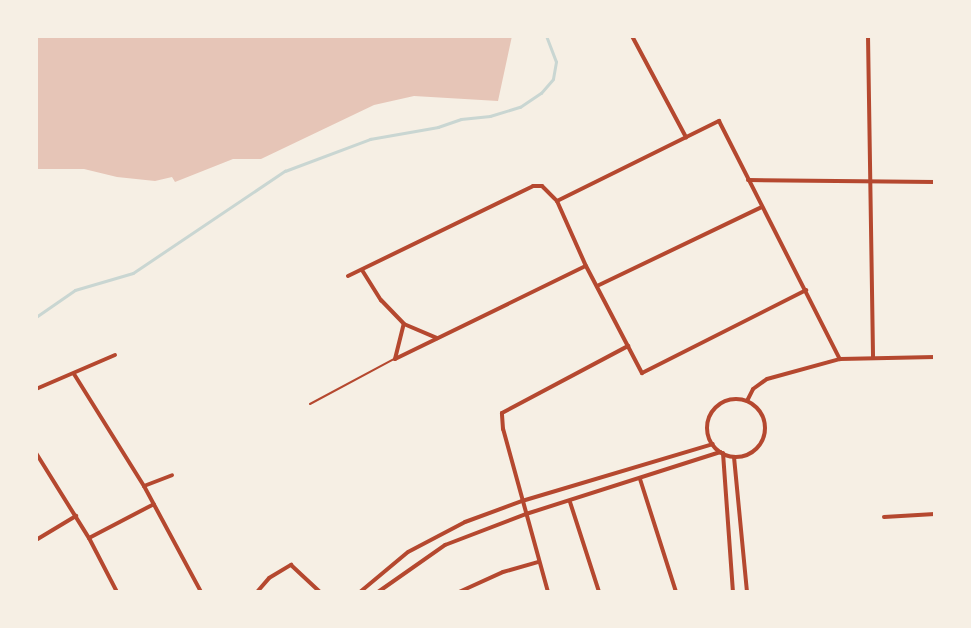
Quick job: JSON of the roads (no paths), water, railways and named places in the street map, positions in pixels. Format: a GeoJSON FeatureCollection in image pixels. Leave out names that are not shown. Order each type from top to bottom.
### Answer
{"type":"FeatureCollection","features":[{"type":"Feature","properties":{"kind":"street"},"geometry":{"type":"LineString","coordinates":[[632,36],[686,138]]}},
{"type":"Feature","properties":{"kind":"street"},"geometry":{"type":"LineString","coordinates":[[868,36],[873,357]]}},
{"type":"Feature","properties":{"kind":"street"},"geometry":{"type":"LineString","coordinates":[[557,201],[720,121],[748,180],[840,359]]}},
{"type":"Feature","properties":{"kind":"street"},"geometry":{"type":"LineString","coordinates":[[748,180],[935,182]]}},
{"type":"Feature","properties":{"kind":"street"},"geometry":{"type":"LineString","coordinates":[[348,276],[533,186],[542,186],[557,201],[586,266],[642,373],[806,290]]}},
{"type":"Feature","properties":{"kind":"street"},"geometry":{"type":"LineString","coordinates":[[597,286],[762,206]]}},
{"type":"Feature","properties":{"kind":"street"},"geometry":{"type":"LineString","coordinates":[[395,359],[586,266]]}},
{"type":"Feature","properties":{"kind":"street"},"geometry":{"type":"LineString","coordinates":[[362,270],[382,300],[404,324],[437,338]]}},
{"type":"Feature","properties":{"kind":"street"},"geometry":{"type":"LineString","coordinates":[[395,359],[404,324]]}},
{"type":"Feature","properties":{"kind":"street"},"geometry":{"type":"LineString","coordinates":[[548,592],[503,429],[502,412],[628,346]]}},
{"type":"Feature","properties":{"kind":"street"},"geometry":{"type":"LineString","coordinates":[[36,389],[115,355]]}},
{"type":"Feature","properties":{"kind":"street"},"geometry":{"type":"LineString","coordinates":[[747,401],[753,389],[767,379],[840,359],[935,357]]}},
{"type":"Feature","properties":{"kind":"street"},"geometry":{"type":"LineString","coordinates":[[74,374],[144,486],[202,592]]}},
{"type":"Feature","properties":{"kind":"street"},"geometry":{"type":"LineString","coordinates":[[729,400],[747,401],[761,413],[764,421],[763,438],[752,452],[734,457],[722,453],[713,444],[708,427],[714,410],[729,400]]}},
{"type":"Feature","properties":{"kind":"street"},"geometry":{"type":"LineString","coordinates":[[360,592],[408,552],[430,539],[522,501],[713,444]]}},
{"type":"Feature","properties":{"kind":"street"},"geometry":{"type":"LineString","coordinates":[[36,453],[89,538],[117,592]]}},
{"type":"Feature","properties":{"kind":"street"},"geometry":{"type":"LineString","coordinates":[[378,592],[445,545],[526,514],[570,502],[722,453]]}},
{"type":"Feature","properties":{"kind":"street"},"geometry":{"type":"LineString","coordinates":[[722,453],[733,592]]}},
{"type":"Feature","properties":{"kind":"street"},"geometry":{"type":"LineString","coordinates":[[734,457],[747,592]]}},
{"type":"Feature","properties":{"kind":"street"},"geometry":{"type":"LineString","coordinates":[[144,486],[172,475]]}},
{"type":"Feature","properties":{"kind":"street"},"geometry":{"type":"LineString","coordinates":[[640,480],[676,592]]}},
{"type":"Feature","properties":{"kind":"street"},"geometry":{"type":"LineString","coordinates":[[570,502],[599,592]]}},
{"type":"Feature","properties":{"kind":"street"},"geometry":{"type":"LineString","coordinates":[[89,538],[154,504]]}},
{"type":"Feature","properties":{"kind":"street"},"geometry":{"type":"LineString","coordinates":[[884,517],[935,514]]}},
{"type":"Feature","properties":{"kind":"street"},"geometry":{"type":"LineString","coordinates":[[36,540],[76,516]]}},
{"type":"Feature","properties":{"kind":"street"},"geometry":{"type":"LineString","coordinates":[[459,592],[503,572],[539,562]]}},
{"type":"Feature","properties":{"kind":"street"},"geometry":{"type":"LineString","coordinates":[[258,592],[269,578],[291,565],[320,592]]}},
{"type":"Feature","properties":{"kind":"lane"},"geometry":{"type":"LineString","coordinates":[[310,404],[395,359]]}},
{"type":"Feature","properties":{"kind":"waterway"},"geometry":{"type":"LineString","coordinates":[[36,317],[75,290],[133,273],[285,171],[370,139],[438,127],[461,119],[490,116],[520,107],[541,93],[553,79],[556,62],[546,36]]}}]}
